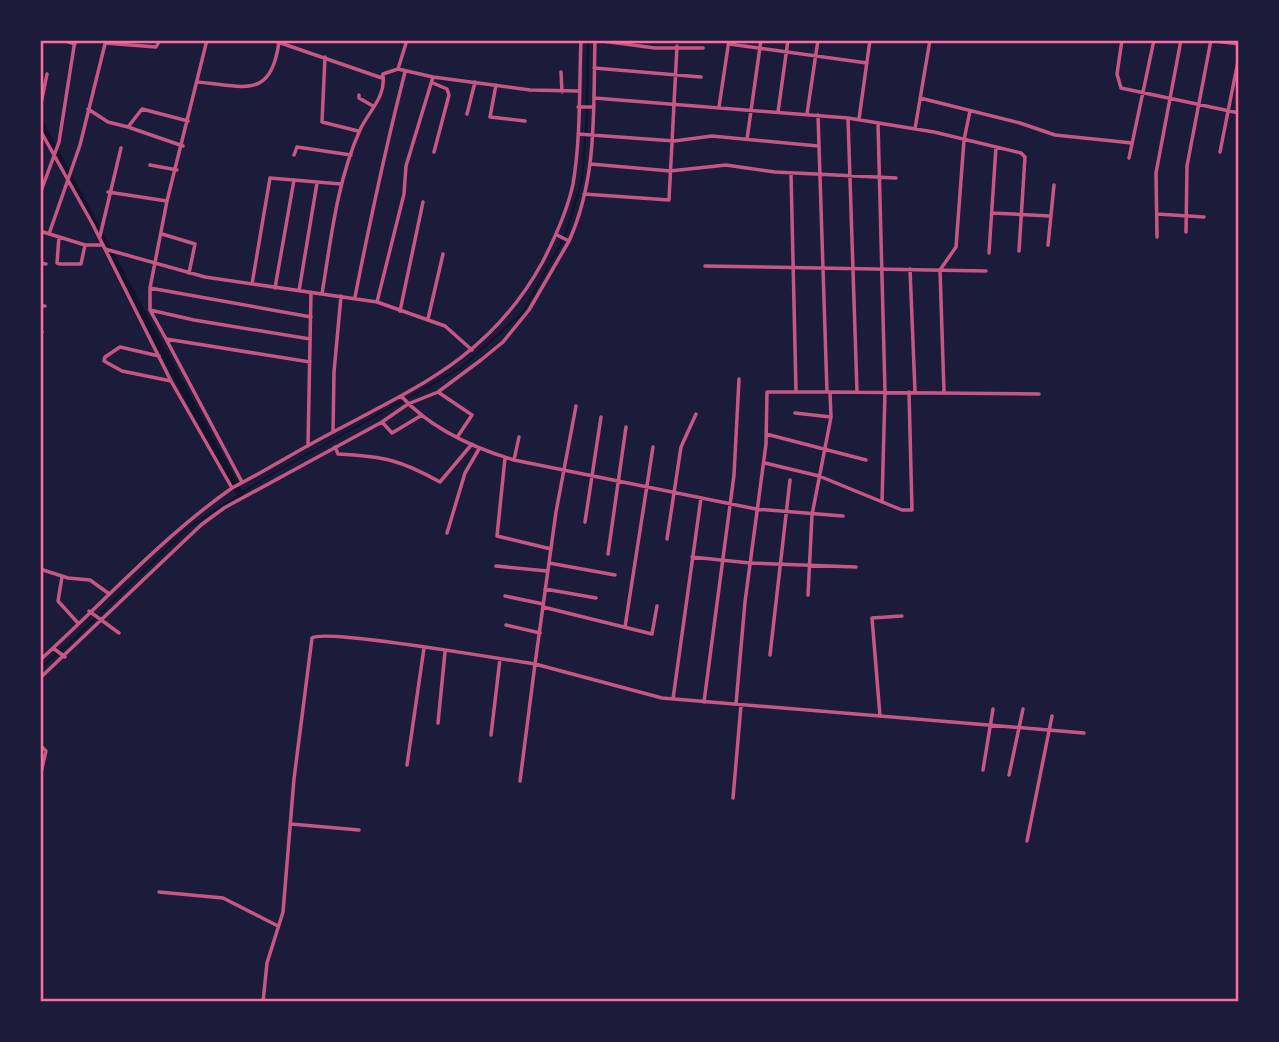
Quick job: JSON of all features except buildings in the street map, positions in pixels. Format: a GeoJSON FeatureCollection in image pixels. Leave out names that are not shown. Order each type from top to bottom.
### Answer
{"type":"FeatureCollection","features":[{"type":"Feature","properties":{"kind":"street"},"geometry":{"type":"LineString","coordinates":[[40,194],[59,142],[75,42],[63,40]]}},
{"type":"Feature","properties":{"kind":"street"},"geometry":{"type":"LineString","coordinates":[[49,234],[72,172],[106,42],[156,47],[160,40]]}},
{"type":"Feature","properties":{"kind":"street"},"geometry":{"type":"LineString","coordinates":[[207,40],[183,146],[167,201],[150,288],[150,310],[242,482]]}},
{"type":"Feature","properties":{"kind":"street"},"geometry":{"type":"LineString","coordinates":[[272,40],[382,78],[383,74],[398,69],[433,80],[578,92]]}},
{"type":"Feature","properties":{"kind":"street"},"geometry":{"type":"LineString","coordinates":[[398,69],[407,40]]}},
{"type":"Feature","properties":{"kind":"street"},"geometry":{"type":"LineString","coordinates":[[40,660],[183,524],[232,488],[402,397],[472,350],[504,320],[517,304],[557,235],[573,184],[579,134],[580,40]]}},
{"type":"Feature","properties":{"kind":"street"},"geometry":{"type":"LineString","coordinates":[[40,678],[216,514],[382,422],[408,404],[438,391],[503,342],[529,310],[568,240],[584,194],[591,164],[595,40],[654,48],[703,48]]}},
{"type":"Feature","properties":{"kind":"street"},"geometry":{"type":"LineString","coordinates":[[747,139],[761,40]]}},
{"type":"Feature","properties":{"kind":"street"},"geometry":{"type":"LineString","coordinates":[[778,112],[788,40]]}},
{"type":"Feature","properties":{"kind":"street"},"geometry":{"type":"LineString","coordinates":[[807,114],[818,40]]}},
{"type":"Feature","properties":{"kind":"street"},"geometry":{"type":"LineString","coordinates":[[859,119],[870,40]]}},
{"type":"Feature","properties":{"kind":"street"},"geometry":{"type":"LineString","coordinates":[[915,129],[930,40]]}},
{"type":"Feature","properties":{"kind":"street"},"geometry":{"type":"LineString","coordinates":[[1122,40],[1117,74],[1121,88],[1239,113]]}},
{"type":"Feature","properties":{"kind":"street"},"geometry":{"type":"LineString","coordinates":[[1129,158],[1154,40]]}},
{"type":"Feature","properties":{"kind":"street"},"geometry":{"type":"LineString","coordinates":[[1157,237],[1156,173],[1181,40]]}},
{"type":"Feature","properties":{"kind":"street"},"geometry":{"type":"LineString","coordinates":[[1186,232],[1187,166],[1210,40],[1239,44]]}},
{"type":"Feature","properties":{"kind":"street"},"geometry":{"type":"LineString","coordinates":[[719,107],[729,42],[867,63]]}},
{"type":"Feature","properties":{"kind":"street"},"geometry":{"type":"LineString","coordinates":[[197,82],[247,86],[263,82],[272,74],[279,43]]}},
{"type":"Feature","properties":{"kind":"street"},"geometry":{"type":"LineString","coordinates":[[584,194],[669,200],[677,46]]}},
{"type":"Feature","properties":{"kind":"street"},"geometry":{"type":"LineString","coordinates":[[1220,152],[1239,56]]}},
{"type":"Feature","properties":{"kind":"street"},"geometry":{"type":"LineString","coordinates":[[325,58],[322,122],[359,131]]}},
{"type":"Feature","properties":{"kind":"street"},"geometry":{"type":"LineString","coordinates":[[594,68],[701,77]]}},
{"type":"Feature","properties":{"kind":"street"},"geometry":{"type":"LineString","coordinates":[[355,297],[370,210],[384,168],[390,124],[405,72]]}},
{"type":"Feature","properties":{"kind":"street"},"geometry":{"type":"LineString","coordinates":[[561,72],[562,92]]}},
{"type":"Feature","properties":{"kind":"street"},"geometry":{"type":"LineString","coordinates":[[40,109],[47,74]]}},
{"type":"Feature","properties":{"kind":"street"},"geometry":{"type":"LineString","coordinates":[[322,294],[341,184],[359,131],[384,83],[383,74]]}},
{"type":"Feature","properties":{"kind":"street"},"geometry":{"type":"LineString","coordinates":[[433,80],[447,89],[449,94],[434,152]]}},
{"type":"Feature","properties":{"kind":"street"},"geometry":{"type":"LineString","coordinates":[[377,302],[404,194],[407,166],[433,80]]}},
{"type":"Feature","properties":{"kind":"street"},"geometry":{"type":"LineString","coordinates":[[467,114],[475,84]]}},
{"type":"Feature","properties":{"kind":"street"},"geometry":{"type":"LineString","coordinates":[[496,87],[491,117],[525,121]]}},
{"type":"Feature","properties":{"kind":"street"},"geometry":{"type":"LineString","coordinates":[[359,95],[373,106]]}},
{"type":"Feature","properties":{"kind":"street"},"geometry":{"type":"LineString","coordinates":[[594,98],[859,119],[964,139],[1025,157],[1019,250]]}},
{"type":"Feature","properties":{"kind":"street"},"geometry":{"type":"LineString","coordinates":[[920,98],[1055,135],[1132,143]]}},
{"type":"Feature","properties":{"kind":"street"},"geometry":{"type":"LineString","coordinates":[[579,107],[593,107]]}},
{"type":"Feature","properties":{"kind":"street"},"geometry":{"type":"LineString","coordinates":[[88,109],[108,122],[183,146]]}},
{"type":"Feature","properties":{"kind":"street"},"geometry":{"type":"LineString","coordinates":[[128,127],[142,109],[188,121]]}},
{"type":"Feature","properties":{"kind":"street"},"geometry":{"type":"LineString","coordinates":[[944,392],[940,270],[956,247],[964,139],[970,111]]}},
{"type":"Feature","properties":{"kind":"street"},"geometry":{"type":"LineString","coordinates":[[808,596],[812,515],[831,417],[822,267],[818,115]]}},
{"type":"Feature","properties":{"kind":"street"},"geometry":{"type":"LineString","coordinates":[[848,118],[857,392]]}},
{"type":"Feature","properties":{"kind":"street"},"geometry":{"type":"LineString","coordinates":[[878,122],[885,392],[882,502]]}},
{"type":"Feature","properties":{"kind":"street"},"geometry":{"type":"LineString","coordinates":[[41,133],[100,237],[171,382],[232,488]]}},
{"type":"Feature","properties":{"kind":"street"},"geometry":{"type":"LineString","coordinates":[[579,134],[674,141],[712,136],[818,146]]}},
{"type":"Feature","properties":{"kind":"street"},"geometry":{"type":"LineString","coordinates":[[989,253],[996,147]]}},
{"type":"Feature","properties":{"kind":"street"},"geometry":{"type":"LineString","coordinates":[[100,237],[108,192],[121,148]]}},
{"type":"Feature","properties":{"kind":"street"},"geometry":{"type":"LineString","coordinates":[[294,155],[297,148],[351,155]]}},
{"type":"Feature","properties":{"kind":"street"},"geometry":{"type":"LineString","coordinates":[[591,164],[670,171],[712,165],[896,178]]}},
{"type":"Feature","properties":{"kind":"street"},"geometry":{"type":"LineString","coordinates":[[150,165],[177,170]]}},
{"type":"Feature","properties":{"kind":"street"},"geometry":{"type":"LineString","coordinates":[[791,172],[796,391]]}},
{"type":"Feature","properties":{"kind":"street"},"geometry":{"type":"LineString","coordinates":[[252,284],[269,180],[275,176],[341,184]]}},
{"type":"Feature","properties":{"kind":"street"},"geometry":{"type":"LineString","coordinates":[[275,288],[294,180]]}},
{"type":"Feature","properties":{"kind":"street"},"geometry":{"type":"LineString","coordinates":[[299,291],[317,183]]}},
{"type":"Feature","properties":{"kind":"street"},"geometry":{"type":"LineString","coordinates":[[1048,245],[1054,185]]}},
{"type":"Feature","properties":{"kind":"street"},"geometry":{"type":"LineString","coordinates":[[108,192],[167,201]]}},
{"type":"Feature","properties":{"kind":"street"},"geometry":{"type":"LineString","coordinates":[[401,311],[424,202]]}},
{"type":"Feature","properties":{"kind":"street"},"geometry":{"type":"LineString","coordinates":[[992,213],[1051,216]]}},
{"type":"Feature","properties":{"kind":"street"},"geometry":{"type":"LineString","coordinates":[[1157,214],[1204,217]]}},
{"type":"Feature","properties":{"kind":"street"},"geometry":{"type":"LineString","coordinates":[[40,231],[189,273],[377,302],[445,326],[472,350]]}},
{"type":"Feature","properties":{"kind":"street"},"geometry":{"type":"LineString","coordinates":[[161,234],[195,244],[189,273]]}},
{"type":"Feature","properties":{"kind":"street"},"geometry":{"type":"LineString","coordinates":[[557,235],[568,240]]}},
{"type":"Feature","properties":{"kind":"street"},"geometry":{"type":"LineString","coordinates":[[59,237],[57,263],[60,264],[81,264],[85,245]]}},
{"type":"Feature","properties":{"kind":"street"},"geometry":{"type":"LineString","coordinates":[[428,319],[443,254]]}},
{"type":"Feature","properties":{"kind":"street"},"geometry":{"type":"LineString","coordinates":[[40,263],[46,264]]}},
{"type":"Feature","properties":{"kind":"street"},"geometry":{"type":"LineString","coordinates":[[705,266],[986,271]]}},
{"type":"Feature","properties":{"kind":"street"},"geometry":{"type":"LineString","coordinates":[[910,269],[915,392]]}},
{"type":"Feature","properties":{"kind":"street"},"geometry":{"type":"LineString","coordinates":[[150,288],[311,317]]}},
{"type":"Feature","properties":{"kind":"street"},"geometry":{"type":"LineString","coordinates":[[308,446],[311,292]]}},
{"type":"Feature","properties":{"kind":"street"},"geometry":{"type":"LineString","coordinates":[[334,432],[334,372],[341,296]]}},
{"type":"Feature","properties":{"kind":"street"},"geometry":{"type":"LineString","coordinates":[[517,304],[528,309]]}},
{"type":"Feature","properties":{"kind":"street"},"geometry":{"type":"LineString","coordinates":[[150,310],[310,339]]}},
{"type":"Feature","properties":{"kind":"street"},"geometry":{"type":"LineString","coordinates":[[166,339],[310,362]]}},
{"type":"Feature","properties":{"kind":"street"},"geometry":{"type":"LineString","coordinates":[[159,356],[120,347],[105,357],[104,362],[122,371],[171,382]]}},
{"type":"Feature","properties":{"kind":"street"},"geometry":{"type":"LineString","coordinates":[[704,702],[737,447],[739,379]]}},
{"type":"Feature","properties":{"kind":"street"},"geometry":{"type":"LineString","coordinates":[[438,391],[472,415],[458,436]]}},
{"type":"Feature","properties":{"kind":"street"},"geometry":{"type":"LineString","coordinates":[[733,798],[750,563],[764,463],[767,391],[1039,394]]}},
{"type":"Feature","properties":{"kind":"street"},"geometry":{"type":"LineString","coordinates":[[764,463],[819,479],[902,510],[913,508],[909,392]]}},
{"type":"Feature","properties":{"kind":"street"},"geometry":{"type":"LineString","coordinates":[[402,397],[422,415],[484,451],[505,458],[563,472],[756,509],[843,516]]}},
{"type":"Feature","properties":{"kind":"street"},"geometry":{"type":"LineString","coordinates":[[520,781],[547,571],[576,406]]}},
{"type":"Feature","properties":{"kind":"street"},"geometry":{"type":"LineString","coordinates":[[794,413],[831,417]]}},
{"type":"Feature","properties":{"kind":"street"},"geometry":{"type":"LineString","coordinates":[[667,539],[681,447],[695,414]]}},
{"type":"Feature","properties":{"kind":"street"},"geometry":{"type":"LineString","coordinates":[[382,422],[392,433],[422,415]]}},
{"type":"Feature","properties":{"kind":"street"},"geometry":{"type":"LineString","coordinates":[[584,522],[601,416]]}},
{"type":"Feature","properties":{"kind":"street"},"geometry":{"type":"LineString","coordinates":[[608,554],[626,427]]}},
{"type":"Feature","properties":{"kind":"street"},"geometry":{"type":"LineString","coordinates":[[766,433],[866,460]]}},
{"type":"Feature","properties":{"kind":"street"},"geometry":{"type":"LineString","coordinates":[[514,460],[519,437]]}},
{"type":"Feature","properties":{"kind":"street"},"geometry":{"type":"LineString","coordinates":[[335,447],[338,454],[370,455],[397,461],[440,482],[472,444]]}},
{"type":"Feature","properties":{"kind":"street"},"geometry":{"type":"LineString","coordinates":[[625,627],[653,447]]}},
{"type":"Feature","properties":{"kind":"street"},"geometry":{"type":"LineString","coordinates":[[447,533],[465,473],[484,451]]}},
{"type":"Feature","properties":{"kind":"street"},"geometry":{"type":"LineString","coordinates":[[505,458],[497,537],[551,550]]}},
{"type":"Feature","properties":{"kind":"street"},"geometry":{"type":"LineString","coordinates":[[770,655],[778,565],[790,480]]}},
{"type":"Feature","properties":{"kind":"street"},"geometry":{"type":"LineString","coordinates":[[673,699],[701,498]]}},
{"type":"Feature","properties":{"kind":"street"},"geometry":{"type":"LineString","coordinates":[[692,557],[778,565],[856,567]]}},
{"type":"Feature","properties":{"kind":"street"},"geometry":{"type":"LineString","coordinates":[[549,563],[615,575]]}},
{"type":"Feature","properties":{"kind":"street"},"geometry":{"type":"LineString","coordinates":[[496,566],[547,571]]}},
{"type":"Feature","properties":{"kind":"street"},"geometry":{"type":"LineString","coordinates":[[40,569],[62,577],[90,580],[108,593]]}},
{"type":"Feature","properties":{"kind":"street"},"geometry":{"type":"LineString","coordinates":[[62,577],[58,601],[78,623]]}},
{"type":"Feature","properties":{"kind":"street"},"geometry":{"type":"LineString","coordinates":[[545,589],[596,598]]}},
{"type":"Feature","properties":{"kind":"street"},"geometry":{"type":"LineString","coordinates":[[505,596],[653,634],[657,606]]}},
{"type":"Feature","properties":{"kind":"street"},"geometry":{"type":"LineString","coordinates":[[90,612],[119,633]]}},
{"type":"Feature","properties":{"kind":"street"},"geometry":{"type":"LineString","coordinates":[[880,716],[872,618],[902,616]]}},
{"type":"Feature","properties":{"kind":"street"},"geometry":{"type":"LineString","coordinates":[[506,625],[540,632]]}},
{"type":"Feature","properties":{"kind":"street"},"geometry":{"type":"LineString","coordinates":[[263,1002],[267,962],[276,926],[283,912],[312,638],[321,634],[535,662],[673,699],[1084,733]]}},
{"type":"Feature","properties":{"kind":"street"},"geometry":{"type":"LineString","coordinates":[[54,648],[64,656]]}},
{"type":"Feature","properties":{"kind":"street"},"geometry":{"type":"LineString","coordinates":[[407,765],[424,648]]}},
{"type":"Feature","properties":{"kind":"street"},"geometry":{"type":"LineString","coordinates":[[438,723],[445,652]]}},
{"type":"Feature","properties":{"kind":"street"},"geometry":{"type":"LineString","coordinates":[[491,735],[500,659]]}},
{"type":"Feature","properties":{"kind":"street"},"geometry":{"type":"LineString","coordinates":[[983,770],[993,709]]}},
{"type":"Feature","properties":{"kind":"street"},"geometry":{"type":"LineString","coordinates":[[1009,775],[1023,709]]}},
{"type":"Feature","properties":{"kind":"street"},"geometry":{"type":"LineString","coordinates":[[1027,841],[1052,716]]}},
{"type":"Feature","properties":{"kind":"street"},"geometry":{"type":"LineString","coordinates":[[40,744],[46,751],[40,777]]}},
{"type":"Feature","properties":{"kind":"street"},"geometry":{"type":"LineString","coordinates":[[291,824],[359,830]]}},
{"type":"Feature","properties":{"kind":"street"},"geometry":{"type":"LineString","coordinates":[[159,892],[223,898],[276,926]]}},
{"type":"Feature","properties":{"kind":"waterway"},"geometry":{"type":"LineString","coordinates":[[40,668],[69,644],[188,528],[265,478],[461,368],[523,312],[565,236],[582,180],[587,114],[588,40]]}},
{"type":"Feature","properties":{"kind":"waterway"},"geometry":{"type":"LineString","coordinates":[[40,123],[240,494]]}}]}
